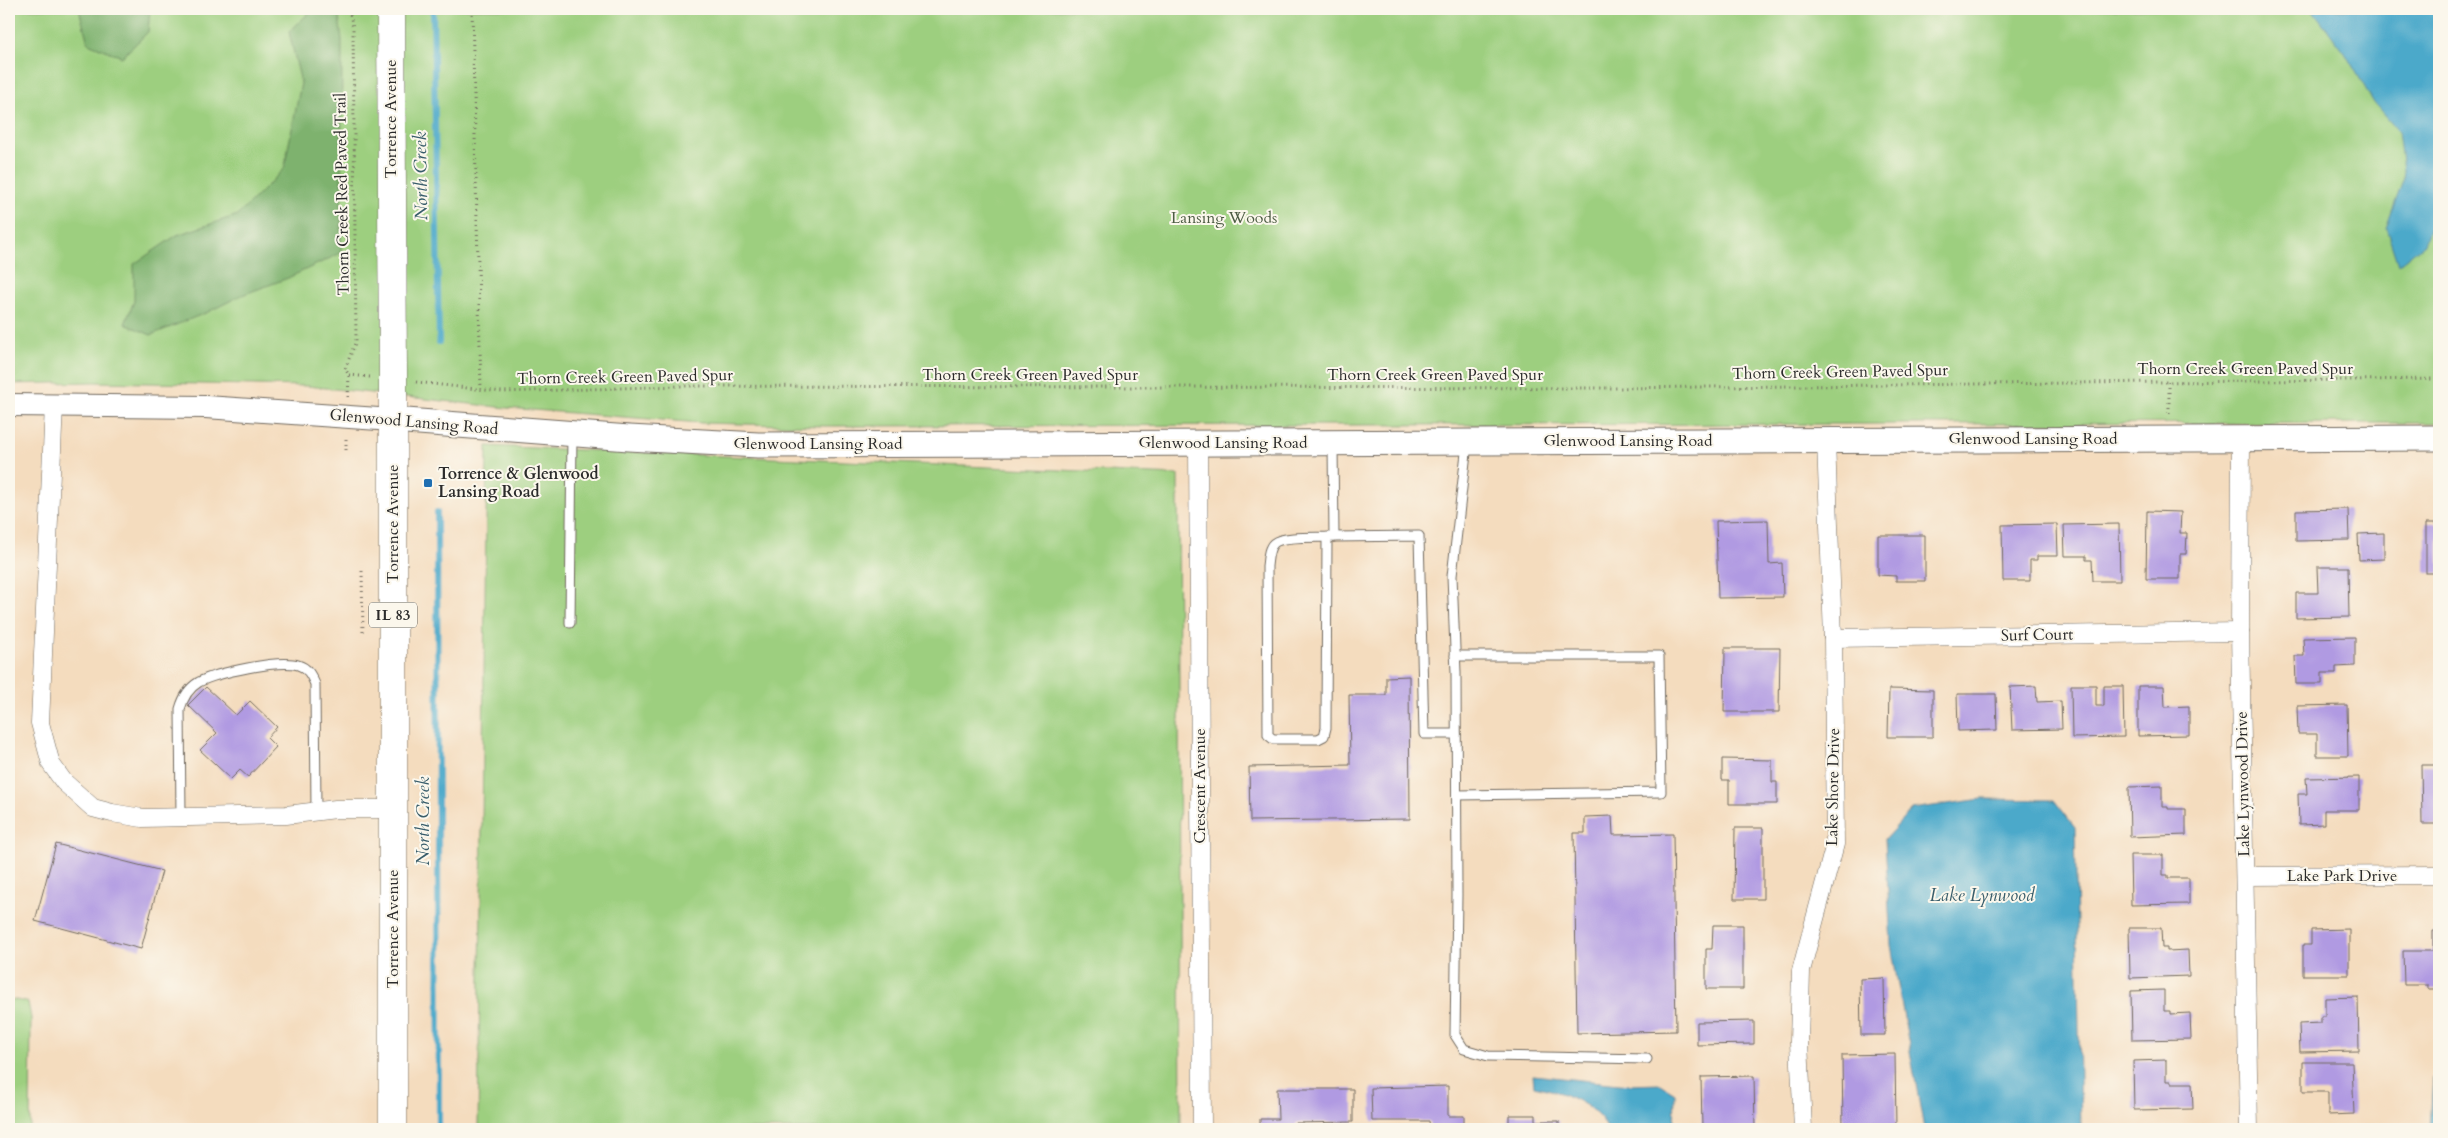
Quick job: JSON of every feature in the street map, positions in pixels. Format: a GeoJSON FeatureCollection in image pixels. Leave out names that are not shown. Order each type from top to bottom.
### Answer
{"type":"FeatureCollection","features":[{"type":"Feature","properties":{"kind":"main road","name":"Torrence Avenue"},"geometry":{"type":"LineString","coordinates":[[391,9],[393,1129]]}},
{"type":"Feature","properties":{"kind":"main road","name":"Glenwood Lansing Road"},"geometry":{"type":"LineString","coordinates":[[393,420],[572,435],[758,445],[2439,438]]}},
{"type":"Feature","properties":{"kind":"street","name":"Glenwood Lansing Road"},"geometry":{"type":"LineString","coordinates":[[9,405],[206,407],[393,420]]}},
{"type":"Feature","properties":{"kind":"street"},"geometry":{"type":"LineString","coordinates":[[54,405],[40,723],[51,764],[64,782],[93,808],[142,818],[286,815],[316,811],[393,809]]}},
{"type":"Feature","properties":{"kind":"street","name":"Lake Lynwood Drive"},"geometry":{"type":"LineString","coordinates":[[2241,438],[2240,632],[2249,1129]]}},
{"type":"Feature","properties":{"kind":"street","name":"Lake Shore Drive"},"geometry":{"type":"LineString","coordinates":[[1803,1129],[1799,1042],[1801,971],[1835,844],[1833,638],[1826,440]]}},
{"type":"Feature","properties":{"kind":"street","name":"Crescent Avenue"},"geometry":{"type":"LineString","coordinates":[[1198,443],[1202,1129]]}},
{"type":"Feature","properties":{"kind":"street","name":"Surf Court"},"geometry":{"type":"LineString","coordinates":[[1833,638],[2240,632]]}},
{"type":"Feature","properties":{"kind":"street","name":"Lake Park Drive"},"geometry":{"type":"LineString","coordinates":[[2245,876],[2439,875]]}},
{"type":"Feature","properties":{"kind":"lane"},"geometry":{"type":"LineString","coordinates":[[570,623],[572,435]]}},
{"type":"Feature","properties":{"kind":"lane"},"geometry":{"type":"LineString","coordinates":[[1333,442],[1330,537],[1326,728],[1324,736],[1318,739],[1273,739],[1268,735],[1267,566],[1273,544],[1282,539],[1330,537],[1419,536],[1424,734],[1456,734]]}},
{"type":"Feature","properties":{"kind":"lane"},"geometry":{"type":"LineString","coordinates":[[1467,442],[1452,576],[1458,895],[1454,1003],[1455,1035],[1464,1049],[1488,1056],[1647,1059]]}},
{"type":"Feature","properties":{"kind":"lane"},"geometry":{"type":"LineString","coordinates":[[1455,656],[1659,656],[1661,792],[1457,795]]}},
{"type":"Feature","properties":{"kind":"lane"},"geometry":{"type":"LineString","coordinates":[[181,817],[180,709],[183,698],[198,683],[213,677],[249,668],[287,663],[298,665],[310,672],[315,684],[316,811]]}},
{"type":"Feature","properties":{"kind":"path","name":"Thorn Creek Red Paved Trail"},"geometry":{"type":"LineString","coordinates":[[349,9],[353,28],[356,341],[345,369],[349,375]]}},
{"type":"Feature","properties":{"kind":"path"},"geometry":{"type":"LineString","coordinates":[[472,9],[481,389]]}},
{"type":"Feature","properties":{"kind":"path","name":"Thorn Creek Green Paved Spur"},"geometry":{"type":"LineString","coordinates":[[431,384],[502,392],[532,392],[575,388],[679,386],[1613,388],[2439,380]]}},
{"type":"Feature","properties":{"kind":"path"},"geometry":{"type":"LineString","coordinates":[[2169,382],[2169,439]]}},
{"type":"Feature","properties":{"kind":"path"},"geometry":{"type":"LineString","coordinates":[[362,571],[363,634]]}},
{"type":"Feature","properties":{"kind":"green space","name":"Lansing Woods"},"geometry":{"type":"Polygon","coordinates":[[[9,9],[2439,9],[2439,423],[824,426],[701,423],[507,408],[307,386],[94,382],[9,384],[9,9]]]}},
{"type":"Feature","properties":{"kind":"green space"},"geometry":{"type":"Polygon","coordinates":[[[79,9],[150,9],[148,32],[122,57],[88,43],[79,9]]]}},
{"type":"Feature","properties":{"kind":"green space"},"geometry":{"type":"Polygon","coordinates":[[[313,9],[338,9],[342,40],[341,253],[288,278],[242,295],[208,312],[151,335],[125,324],[134,301],[134,264],[177,235],[238,215],[284,169],[301,83],[289,32],[313,9]]]}},
{"type":"Feature","properties":{"kind":"green space"},"geometry":{"type":"Polygon","coordinates":[[[487,446],[1178,475],[1181,1129],[478,1129],[487,446]]]}},
{"type":"Feature","properties":{"kind":"green space"},"geometry":{"type":"Polygon","coordinates":[[[9,999],[28,1002],[31,1018],[30,1129],[9,1129],[9,999]]]}},
{"type":"Feature","properties":{"kind":"water"},"geometry":{"type":"Polygon","coordinates":[[[2312,9],[2439,9],[2439,203],[2424,244],[2398,265],[2386,228],[2404,178],[2398,131],[2374,103],[2345,53],[2312,9]]]}},
{"type":"Feature","properties":{"kind":"water","name":"Lake Lynwood"},"geometry":{"type":"Polygon","coordinates":[[[1982,799],[2054,800],[2075,827],[2081,1129],[1924,1129],[1891,945],[1885,839],[1912,809],[1982,799]]]}},
{"type":"Feature","properties":{"kind":"water"},"geometry":{"type":"Polygon","coordinates":[[[1533,1075],[1629,1085],[1661,1084],[1675,1093],[1674,1129],[1608,1129],[1594,1111],[1585,1105],[1567,1095],[1534,1086],[1533,1075]]]}},
{"type":"Feature","properties":{"kind":"water"},"geometry":{"type":"Polygon","coordinates":[[[2439,1076],[2439,1129],[2430,1129],[2433,1078],[2439,1076]]]}},
{"type":"Feature","properties":{"kind":"building"},"geometry":{"type":"Polygon","coordinates":[[[2348,509],[2349,540],[2296,541],[2296,510],[2348,509]]]}},
{"type":"Feature","properties":{"kind":"building"},"geometry":{"type":"Polygon","coordinates":[[[2147,511],[2181,512],[2180,533],[2187,533],[2186,554],[2180,554],[2180,579],[2146,579],[2147,511]]]}},
{"type":"Feature","properties":{"kind":"building"},"geometry":{"type":"Polygon","coordinates":[[[1768,520],[1769,564],[1782,563],[1783,597],[1718,598],[1716,521],[1768,520]]]}},
{"type":"Feature","properties":{"kind":"building"},"geometry":{"type":"Polygon","coordinates":[[[2426,523],[2439,523],[2439,573],[2426,573],[2426,523]]]}},
{"type":"Feature","properties":{"kind":"building"},"geometry":{"type":"Polygon","coordinates":[[[2057,524],[2058,556],[2037,556],[2037,560],[2030,560],[2030,581],[2003,581],[2002,525],[2057,524]]]}},
{"type":"Feature","properties":{"kind":"building"},"geometry":{"type":"Polygon","coordinates":[[[2119,524],[2120,581],[2093,581],[2092,560],[2086,560],[2086,556],[2065,556],[2064,525],[2119,524]]]}},
{"type":"Feature","properties":{"kind":"building"},"geometry":{"type":"Polygon","coordinates":[[[2384,533],[2384,559],[2359,560],[2358,534],[2384,533]]]}},
{"type":"Feature","properties":{"kind":"building"},"geometry":{"type":"Polygon","coordinates":[[[1878,535],[1925,535],[1925,581],[1896,581],[1896,576],[1878,575],[1878,535]]]}},
{"type":"Feature","properties":{"kind":"building"},"geometry":{"type":"Polygon","coordinates":[[[2317,567],[2348,567],[2349,617],[2296,618],[2296,593],[2318,593],[2317,567]]]}},
{"type":"Feature","properties":{"kind":"building"},"geometry":{"type":"Polygon","coordinates":[[[2355,637],[2355,666],[2336,667],[2336,673],[2322,673],[2322,684],[2296,684],[2295,656],[2304,656],[2303,638],[2355,637]]]}},
{"type":"Feature","properties":{"kind":"building"},"geometry":{"type":"Polygon","coordinates":[[[1725,648],[1780,648],[1779,712],[1724,712],[1725,648]]]}},
{"type":"Feature","properties":{"kind":"building"},"geometry":{"type":"Polygon","coordinates":[[[1409,676],[1410,819],[1250,821],[1249,767],[1350,765],[1349,695],[1386,695],[1386,677],[1409,676]]]}},
{"type":"Feature","properties":{"kind":"building"},"geometry":{"type":"Polygon","coordinates":[[[2071,685],[2096,685],[2096,706],[2104,706],[2104,686],[2123,686],[2124,737],[2072,738],[2071,685]]]}},
{"type":"Feature","properties":{"kind":"building"},"geometry":{"type":"Polygon","coordinates":[[[2036,686],[2037,702],[2061,701],[2062,729],[2012,730],[2010,687],[2036,686]]]}},
{"type":"Feature","properties":{"kind":"building"},"geometry":{"type":"Polygon","coordinates":[[[2138,686],[2164,686],[2165,707],[2189,706],[2189,735],[2138,736],[2138,686]]]}},
{"type":"Feature","properties":{"kind":"building"},"geometry":{"type":"Polygon","coordinates":[[[206,687],[236,715],[250,701],[277,727],[267,738],[276,747],[248,777],[240,770],[231,779],[200,750],[217,733],[188,705],[206,687]]]}},
{"type":"Feature","properties":{"kind":"building"},"geometry":{"type":"Polygon","coordinates":[[[1889,689],[1933,690],[1933,737],[1888,737],[1889,689]]]}},
{"type":"Feature","properties":{"kind":"building"},"geometry":{"type":"Polygon","coordinates":[[[1957,694],[1996,694],[1997,730],[1958,731],[1957,694]]]}},
{"type":"Feature","properties":{"kind":"building"},"geometry":{"type":"Polygon","coordinates":[[[2347,705],[2348,756],[2317,756],[2317,734],[2298,734],[2297,706],[2347,705]]]}},
{"type":"Feature","properties":{"kind":"building"},"geometry":{"type":"Polygon","coordinates":[[[1722,759],[1772,760],[1772,782],[1777,782],[1777,804],[1729,804],[1729,780],[1722,780],[1722,759]]]}},
{"type":"Feature","properties":{"kind":"building"},"geometry":{"type":"Polygon","coordinates":[[[2421,765],[2439,765],[2439,824],[2422,824],[2421,765]]]}},
{"type":"Feature","properties":{"kind":"building"},"geometry":{"type":"Polygon","coordinates":[[[2359,777],[2359,810],[2324,810],[2324,824],[2299,825],[2298,794],[2307,794],[2306,778],[2359,777]]]}},
{"type":"Feature","properties":{"kind":"building"},"geometry":{"type":"Polygon","coordinates":[[[2162,786],[2162,807],[2186,809],[2186,835],[2130,837],[2129,787],[2162,786]]]}},
{"type":"Feature","properties":{"kind":"building"},"geometry":{"type":"Polygon","coordinates":[[[1612,816],[1613,835],[1673,834],[1676,1031],[1577,1033],[1574,833],[1585,833],[1585,817],[1612,816]]]}},
{"type":"Feature","properties":{"kind":"building"},"geometry":{"type":"Polygon","coordinates":[[[1735,828],[1763,828],[1763,899],[1734,899],[1735,828]]]}},
{"type":"Feature","properties":{"kind":"building"},"geometry":{"type":"Polygon","coordinates":[[[56,844],[162,871],[141,949],[35,921],[56,844]]]}},
{"type":"Feature","properties":{"kind":"building"},"geometry":{"type":"Polygon","coordinates":[[[2130,855],[2163,855],[2163,875],[2168,875],[2168,878],[2189,878],[2189,904],[2131,905],[2130,855]]]}},
{"type":"Feature","properties":{"kind":"building"},"geometry":{"type":"Polygon","coordinates":[[[1713,925],[1743,925],[1743,989],[1706,989],[1706,949],[1712,949],[1713,925]]]}},
{"type":"Feature","properties":{"kind":"building"},"geometry":{"type":"Polygon","coordinates":[[[2129,928],[2161,928],[2162,948],[2167,948],[2167,951],[2188,950],[2189,976],[2130,978],[2129,928]]]}},
{"type":"Feature","properties":{"kind":"building"},"geometry":{"type":"Polygon","coordinates":[[[2349,929],[2349,975],[2303,975],[2303,945],[2311,945],[2311,930],[2349,929]]]}},
{"type":"Feature","properties":{"kind":"building"},"geometry":{"type":"Polygon","coordinates":[[[2433,931],[2439,931],[2439,989],[2428,989],[2428,985],[2404,985],[2403,951],[2433,951],[2433,931]]]}},
{"type":"Feature","properties":{"kind":"building"},"geometry":{"type":"Polygon","coordinates":[[[1884,978],[1885,1035],[1861,1035],[1860,979],[1884,978]]]}},
{"type":"Feature","properties":{"kind":"building"},"geometry":{"type":"Polygon","coordinates":[[[2164,990],[2164,1011],[2170,1011],[2170,1014],[2190,1013],[2191,1039],[2132,1040],[2131,991],[2164,990]]]}},
{"type":"Feature","properties":{"kind":"building"},"geometry":{"type":"Polygon","coordinates":[[[2358,997],[2359,1051],[2300,1052],[2299,1024],[2321,1023],[2321,1016],[2325,1016],[2325,998],[2358,997]]]}},
{"type":"Feature","properties":{"kind":"building"},"geometry":{"type":"Polygon","coordinates":[[[1754,1021],[1754,1044],[1697,1045],[1697,1022],[1754,1021]]]}},
{"type":"Feature","properties":{"kind":"building"},"geometry":{"type":"Polygon","coordinates":[[[1895,1054],[1896,1129],[1843,1129],[1842,1055],[1895,1054]]]}},
{"type":"Feature","properties":{"kind":"building"},"geometry":{"type":"Polygon","coordinates":[[[2166,1060],[2166,1081],[2171,1081],[2171,1083],[2192,1083],[2193,1109],[2134,1110],[2133,1061],[2166,1060]]]}},
{"type":"Feature","properties":{"kind":"building"},"geometry":{"type":"Polygon","coordinates":[[[2303,1062],[2352,1062],[2354,1114],[2328,1115],[2328,1092],[2303,1092],[2303,1062]]]}},
{"type":"Feature","properties":{"kind":"building"},"geometry":{"type":"Polygon","coordinates":[[[1754,1076],[1755,1129],[1702,1129],[1701,1077],[1754,1076]]]}},
{"type":"Feature","properties":{"kind":"building"},"geometry":{"type":"Polygon","coordinates":[[[1448,1086],[1448,1116],[1464,1116],[1464,1129],[1430,1129],[1429,1121],[1372,1121],[1371,1088],[1448,1086]]]}},
{"type":"Feature","properties":{"kind":"building"},"geometry":{"type":"Polygon","coordinates":[[[1277,1089],[1353,1089],[1353,1122],[1296,1123],[1296,1129],[1260,1129],[1260,1119],[1278,1119],[1277,1089]]]}},
{"type":"Feature","properties":{"kind":"building"},"geometry":{"type":"Polygon","coordinates":[[[1509,1115],[1536,1115],[1536,1121],[1559,1121],[1559,1129],[1509,1129],[1509,1115]]]}},
{"type":"Feature","properties":{"kind":"waterway","name":"North Creek"},"geometry":{"type":"LineString","coordinates":[[433,9],[439,342]]}},
{"type":"Feature","properties":{"kind":"waterway","name":"North Creek"},"geometry":{"type":"LineString","coordinates":[[437,512],[439,1129]]}},
{"type":"Feature","properties":{"kind":"place","name":"Torrence & Glenwood Lansing Road"},"geometry":{"type":"Point","coordinates":[428,483]}}]}
